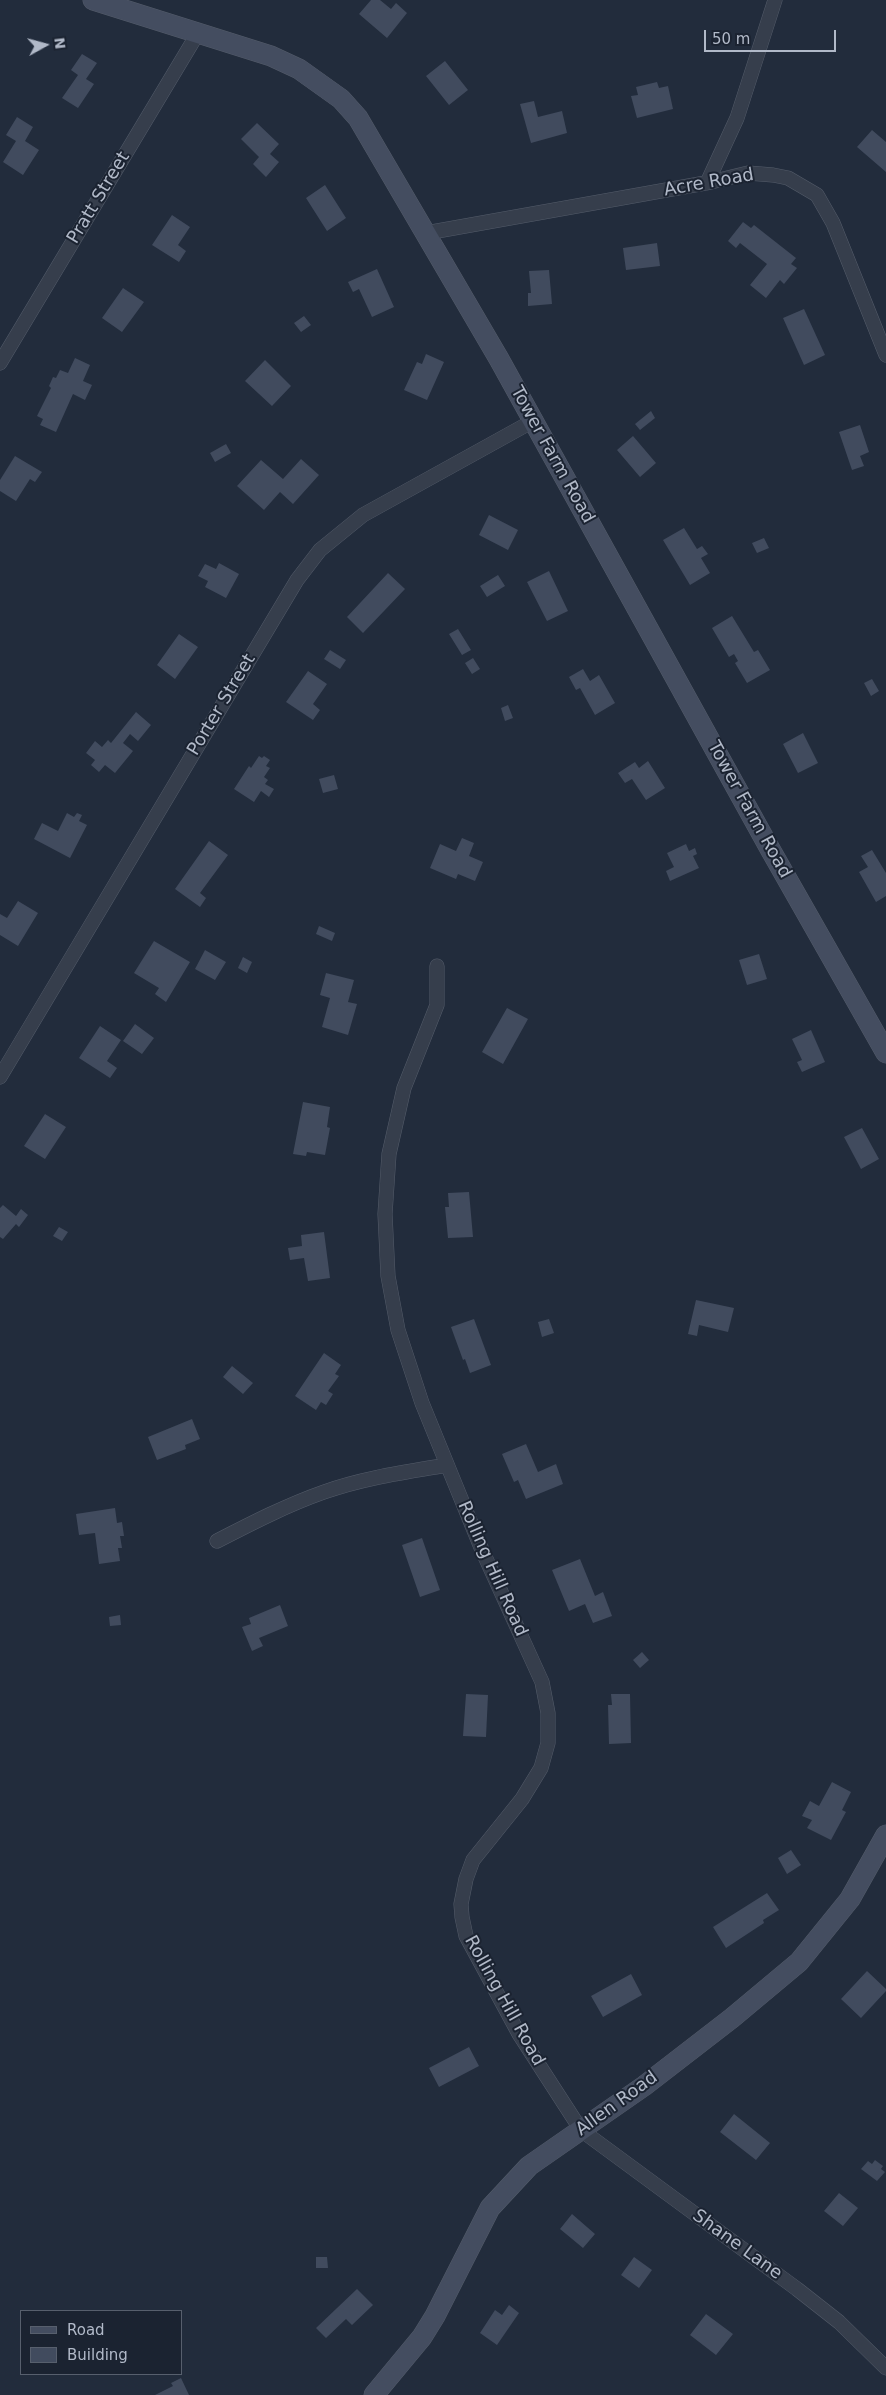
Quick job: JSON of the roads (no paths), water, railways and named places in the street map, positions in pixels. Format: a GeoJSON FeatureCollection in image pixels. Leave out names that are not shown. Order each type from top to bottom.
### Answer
{"type":"FeatureCollection","features":[{"type":"Feature","properties":{"kind":"street","name":"Tower Farm Road"},"geometry":{"type":"LineString","coordinates":[[93,0],[271,56],[299,69],[341,99],[358,118],[376,146],[534,421],[770,849],[884,1043]]}},
{"type":"Feature","properties":{"kind":"street"},"geometry":{"type":"LineString","coordinates":[[707,183],[737,118],[775,0]]}},
{"type":"Feature","properties":{"kind":"street","name":"Pratt Street"},"geometry":{"type":"LineString","coordinates":[[0,363],[198,33]]}},
{"type":"Feature","properties":{"kind":"street","name":"Acre Road"},"geometry":{"type":"LineString","coordinates":[[426,233],[707,183],[748,173],[788,178],[817,195],[833,223],[886,355]]}},
{"type":"Feature","properties":{"kind":"street","name":"Porter Street"},"geometry":{"type":"LineString","coordinates":[[0,1077],[297,580],[320,550],[363,515],[534,421]]}},
{"type":"Feature","properties":{"kind":"street","name":"Rolling Hill Road"},"geometry":{"type":"LineString","coordinates":[[437,966],[437,1005],[404,1088],[389,1154],[385,1214],[388,1276],[398,1330],[422,1403],[482,1550],[542,1682],[548,1713],[548,1743],[541,1768],[522,1799],[473,1860],[466,1879],[462,1917],[466,1936],[520,2034],[581,2130]]}},
{"type":"Feature","properties":{"kind":"street"},"geometry":{"type":"LineString","coordinates":[[217,1541],[268,1515],[326,1491],[386,1476],[447,1465]]}},
{"type":"Feature","properties":{"kind":"street","name":"Allen Road"},"geometry":{"type":"LineString","coordinates":[[374,2395],[422,2337],[435,2316],[490,2208],[529,2166],[581,2130],[732,2018],[799,1962],[850,1899],[886,1835]]}},
{"type":"Feature","properties":{"kind":"street","name":"Shane Lane"},"geometry":{"type":"LineString","coordinates":[[581,2130],[797,2289],[839,2322],[886,2368]]}}]}
